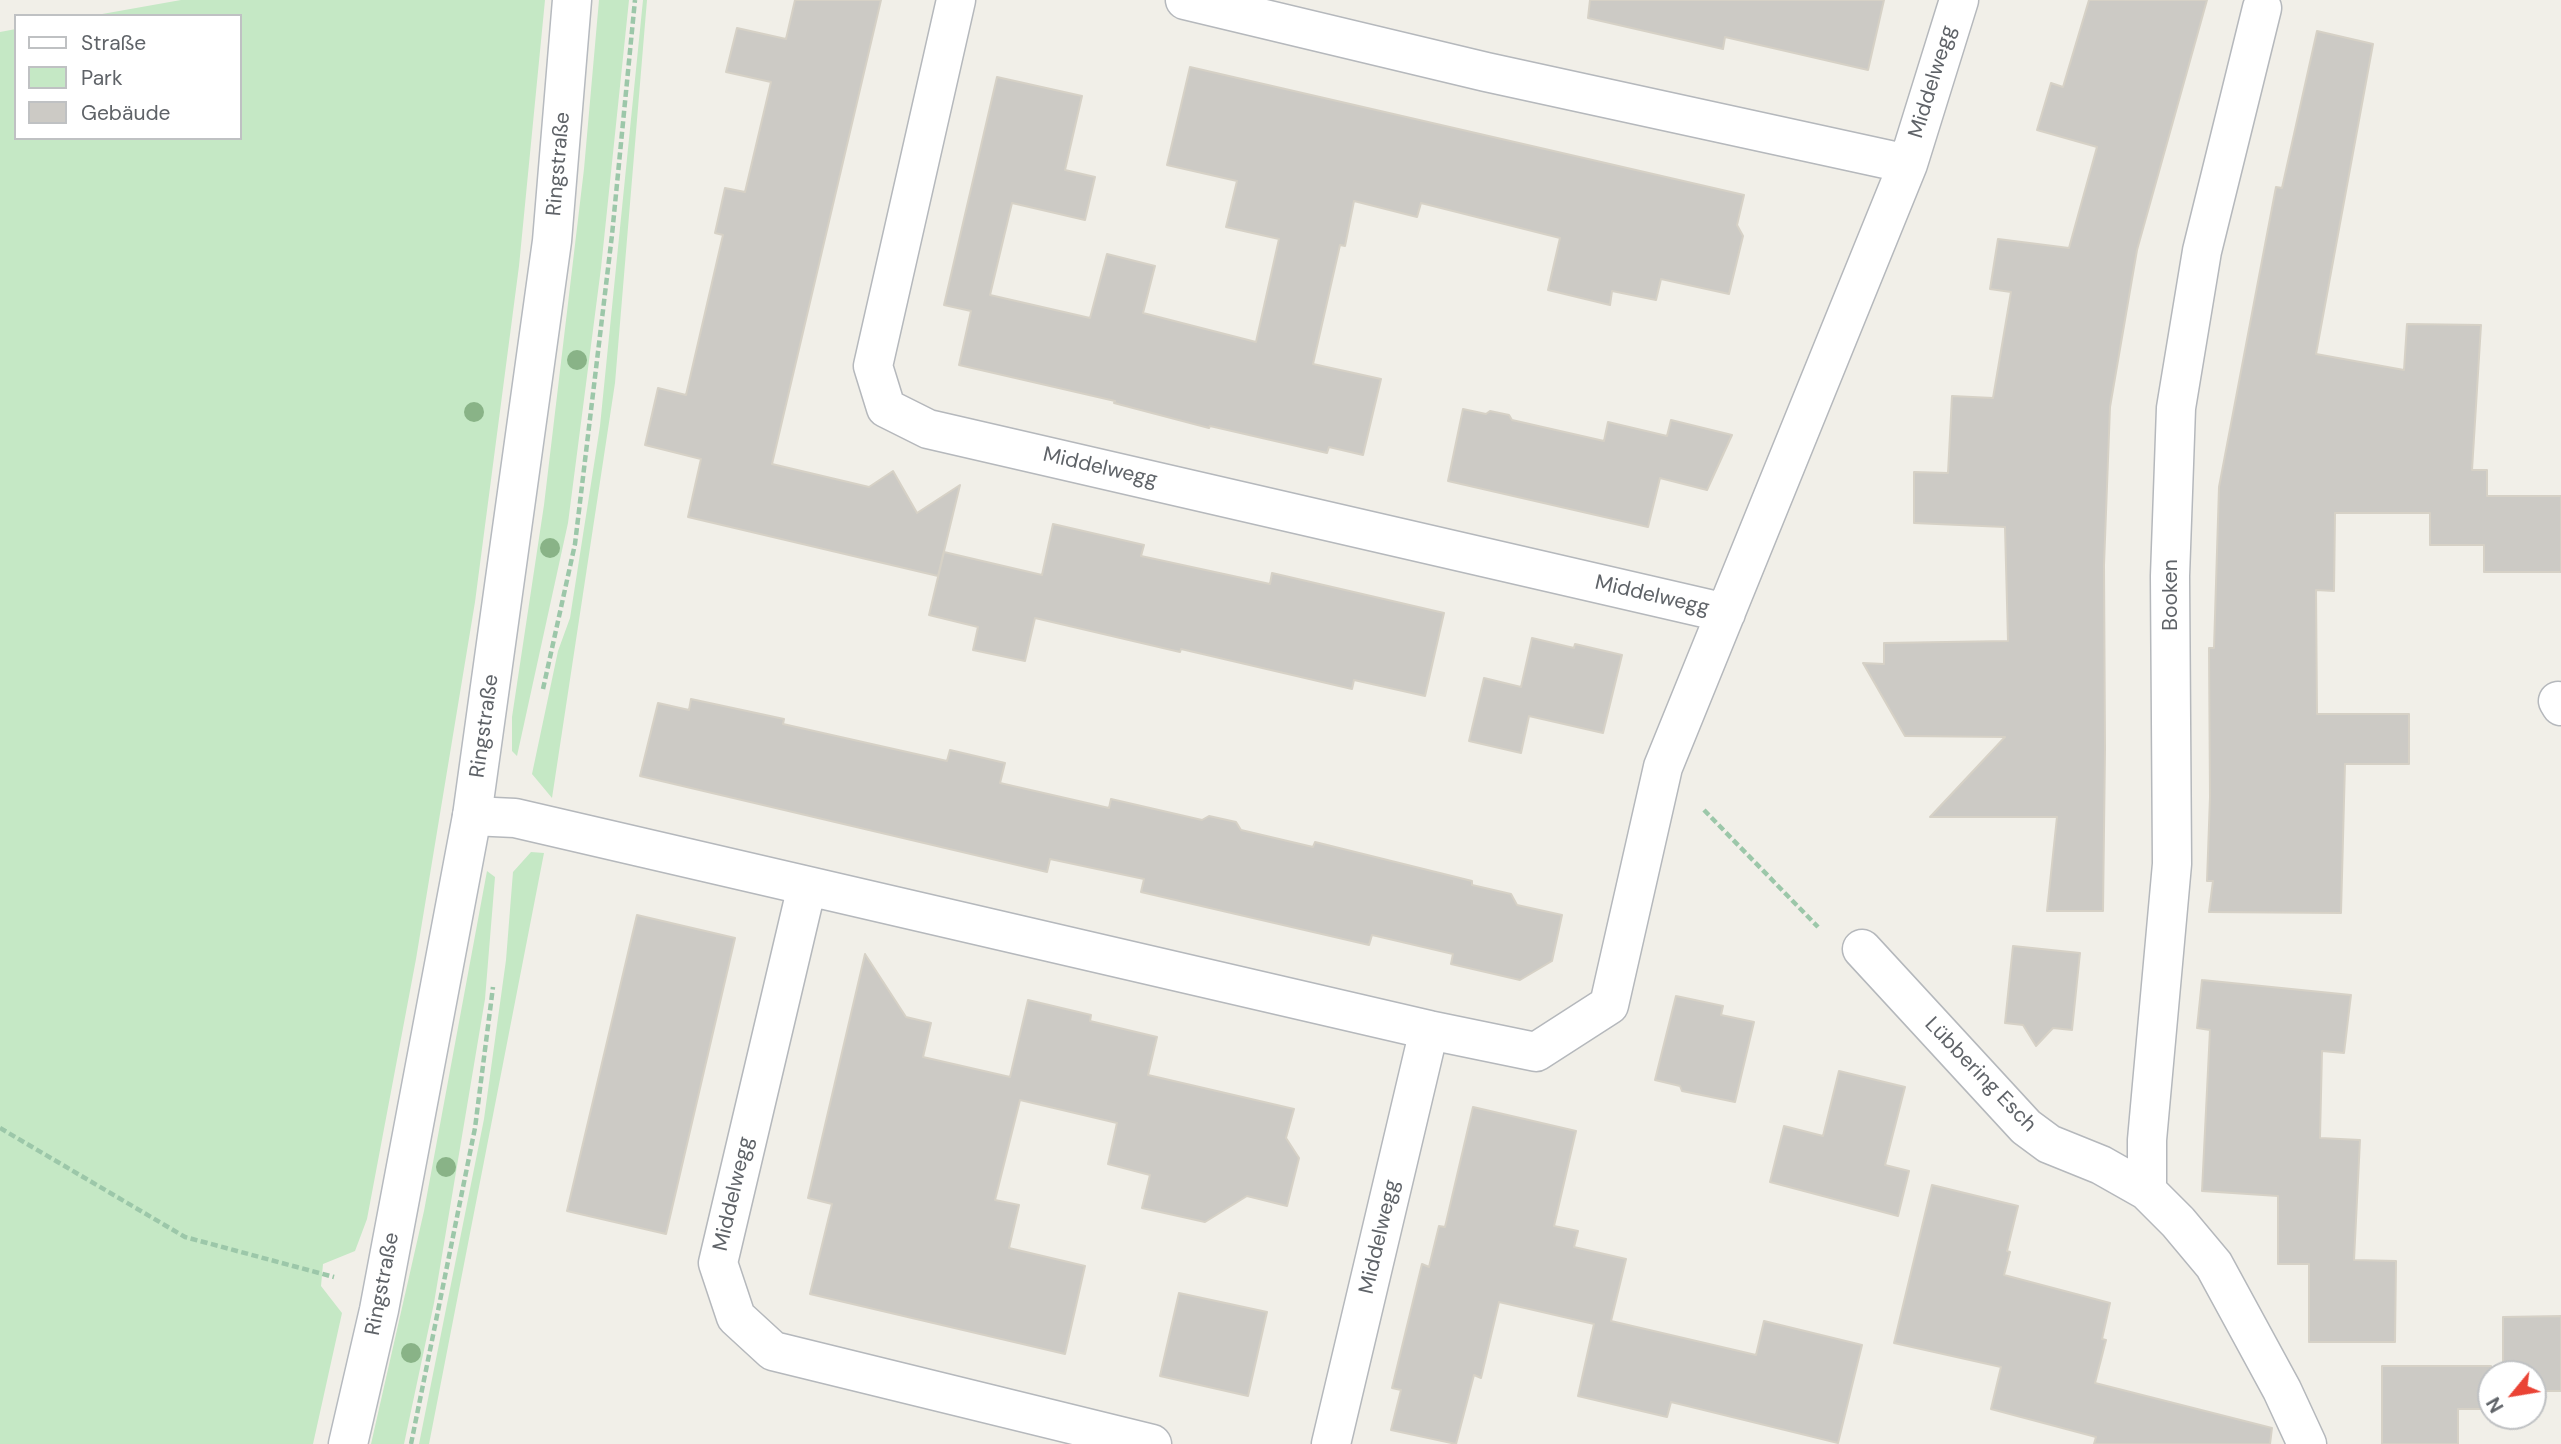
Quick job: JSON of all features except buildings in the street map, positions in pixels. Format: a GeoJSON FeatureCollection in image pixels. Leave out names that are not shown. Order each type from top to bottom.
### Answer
{"type":"FeatureCollection","features":[{"type":"Feature","properties":{"kind":"street","name":"Ringstraße"},"geometry":{"type":"LineString","coordinates":[[348,1444],[383,1289],[472,816],[552,242],[572,0]]}},
{"type":"Feature","properties":{"kind":"street","name":"Middelwegg"},"geometry":{"type":"LineString","coordinates":[[956,0],[873,366],[886,408],[928,429],[1726,613]]}},
{"type":"Feature","properties":{"kind":"street","name":"Middelwegg"},"geometry":{"type":"LineString","coordinates":[[1185,0],[1486,72],[1908,164]]}},
{"type":"Feature","properties":{"kind":"street","name":"Middelwegg"},"geometry":{"type":"LineString","coordinates":[[472,816],[515,818],[1429,1030],[1536,1052],[1609,1004],[1662,767],[1908,164],[1959,0]]}},
{"type":"Feature","properties":{"kind":"street","name":"Booken"},"geometry":{"type":"LineString","coordinates":[[2147,1191],[2147,1140],[2172,864],[2170,576],[2176,408],[2202,251],[2262,8]]}},
{"type":"Feature","properties":{"kind":"street","name":"Middelwegg"},"geometry":{"type":"LineString","coordinates":[[807,886],[718,1263],[736,1317],[773,1351],[1152,1444]]}},
{"type":"Feature","properties":{"kind":"street","name":"Lübbering Esch"},"geometry":{"type":"LineString","coordinates":[[1863,948],[2026,1127],[2049,1143],[2101,1165],[2147,1191],[2178,1222],[2214,1265],[2282,1390],[2307,1444]]}},
{"type":"Feature","properties":{"kind":"street","name":"Middelwegg"},"geometry":{"type":"LineString","coordinates":[[1331,1444],[1429,1030]]}},
{"type":"Feature","properties":{"kind":"path"},"geometry":{"type":"LineString","coordinates":[[1662,767],[1817,927],[1863,948]]}},
{"type":"Feature","properties":{"kind":"path"},"geometry":{"type":"LineString","coordinates":[[0,1128],[185,1237],[383,1289]]}},
{"type":"Feature","properties":{"kind":"green space"},"geometry":{"type":"Polygon","coordinates":[[[181,0],[545,0],[519,266],[475,602],[416,959],[367,1219],[355,1251],[323,1264],[321,1286],[342,1313],[313,1444],[0,1444],[0,32],[14,29],[14,140],[242,140],[242,14],[102,14],[181,0]]]}},
{"type":"Feature","properties":{"kind":"green space"},"geometry":{"type":"Polygon","coordinates":[[[599,0],[629,0],[601,268],[568,523],[517,756],[512,751],[512,717],[544,505],[584,169],[599,0]]]}},
{"type":"Feature","properties":{"kind":"green space"},"geometry":{"type":"Polygon","coordinates":[[[643,0],[647,0],[615,383],[552,798],[532,774],[558,651],[570,618],[600,426],[643,0]]]}},
{"type":"Feature","properties":{"kind":"green space"},"geometry":{"type":"Polygon","coordinates":[[[531,852],[544,853],[429,1444],[419,1444],[484,1119],[506,960],[513,872],[531,852]]]}},
{"type":"Feature","properties":{"kind":"green space"},"geometry":{"type":"Polygon","coordinates":[[[487,871],[495,877],[485,999],[434,1303],[404,1444],[371,1444],[424,1211],[487,871]]]}}]}
